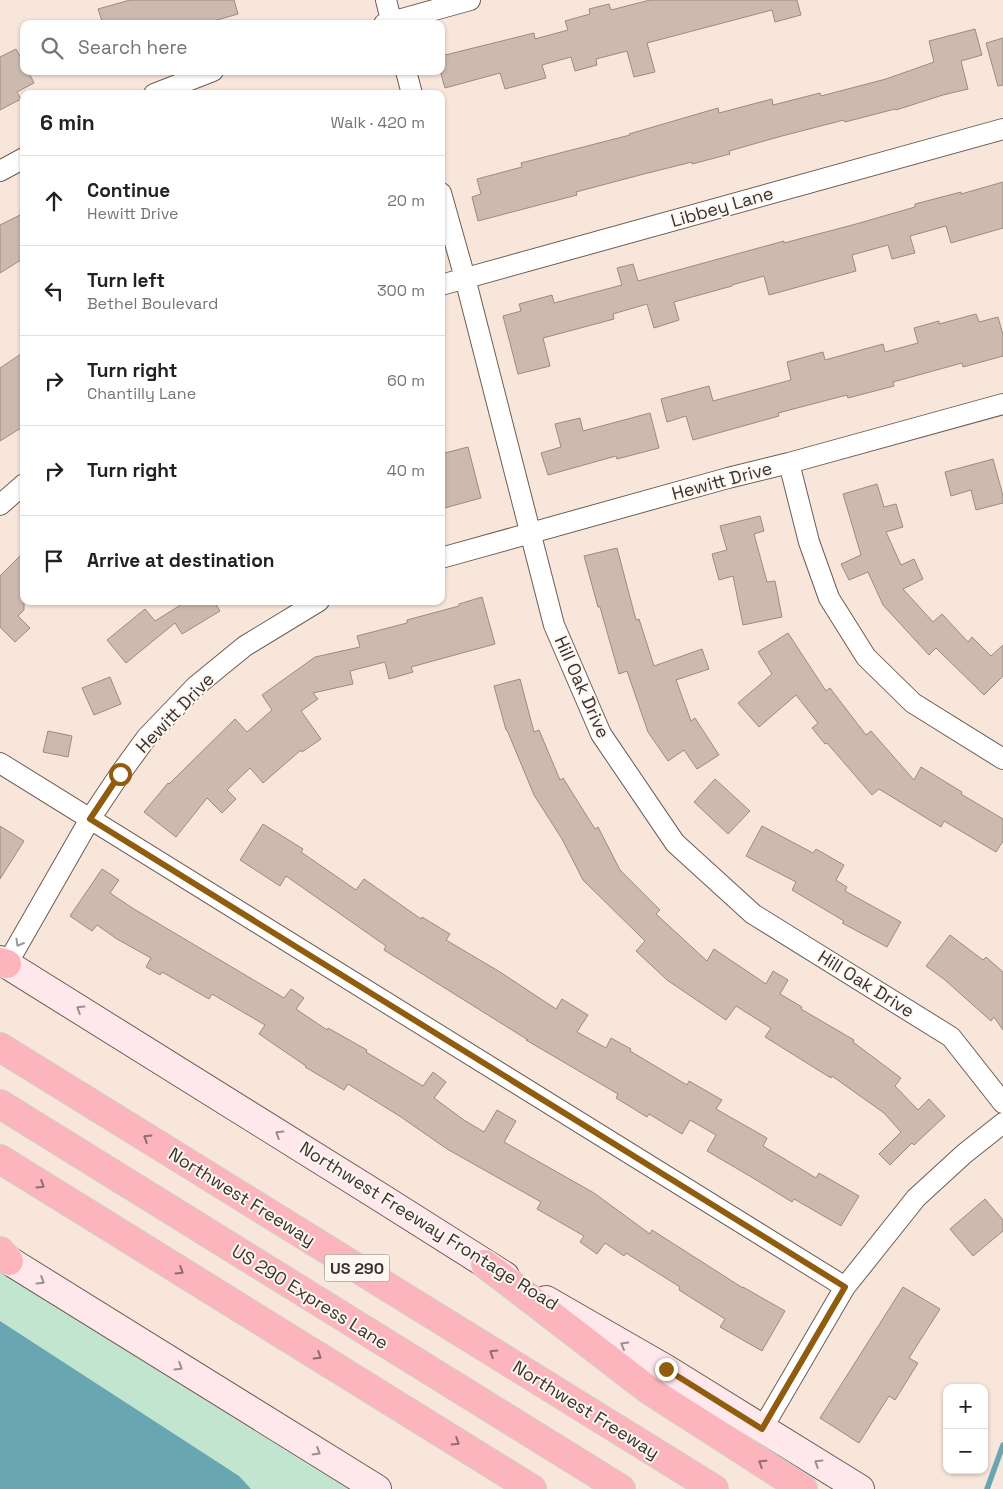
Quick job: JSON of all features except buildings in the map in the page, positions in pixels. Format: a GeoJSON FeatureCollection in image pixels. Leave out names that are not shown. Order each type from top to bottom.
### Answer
{"type":"FeatureCollection","features":[{"type":"Feature","properties":{"kind":"highway","name":"Northwest Freeway"},"geometry":{"type":"LineString","coordinates":[[0,1048],[714,1489]]}},
{"type":"Feature","properties":{"kind":"highway","name":"US 290 Express Lane"},"geometry":{"type":"LineString","coordinates":[[0,1104],[621,1489]]}},
{"type":"Feature","properties":{"kind":"highway"},"geometry":{"type":"LineString","coordinates":[[0,1159],[532,1489]]}},
{"type":"Feature","properties":{"kind":"highway"},"geometry":{"type":"LineString","coordinates":[[485,1264],[649,1390],[803,1489]]}},
{"type":"Feature","properties":{"kind":"main road","name":"Northwest Freeway Frontage Road"},"geometry":{"type":"LineString","coordinates":[[2,962],[380,1196],[485,1264],[666,1369],[860,1489]]}},
{"type":"Feature","properties":{"kind":"main road"},"geometry":{"type":"LineString","coordinates":[[3,1256],[377,1489]]}},
{"type":"Feature","properties":{"kind":"street"},"geometry":{"type":"LineString","coordinates":[[386,0],[389,20]]}},
{"type":"Feature","properties":{"kind":"street"},"geometry":{"type":"LineString","coordinates":[[400,20],[470,0]]}},
{"type":"Feature","properties":{"kind":"street"},"geometry":{"type":"LineString","coordinates":[[164,90],[203,75]]}},
{"type":"Feature","properties":{"kind":"street"},"geometry":{"type":"LineString","coordinates":[[407,75],[411,90]]}},
{"type":"Feature","properties":{"kind":"street","name":"Libbey Lane"},"geometry":{"type":"LineString","coordinates":[[445,284],[1003,129]]}},
{"type":"Feature","properties":{"kind":"street"},"geometry":{"type":"LineString","coordinates":[[0,171],[20,160]]}},
{"type":"Feature","properties":{"kind":"street","name":"Hill Oak Drive"},"geometry":{"type":"LineString","coordinates":[[445,207],[554,625],[601,734],[675,843],[754,914],[951,1037],[1003,1103]]}},
{"type":"Feature","properties":{"kind":"street","name":"Hewitt Drive"},"geometry":{"type":"LineString","coordinates":[[445,557],[1003,404]]}},
{"type":"Feature","properties":{"kind":"street"},"geometry":{"type":"LineString","coordinates":[[790,463],[809,542],[829,598],[866,656],[913,703],[1000,750]]}},
{"type":"Feature","properties":{"kind":"street"},"geometry":{"type":"LineString","coordinates":[[0,505],[20,488]]}},
{"type":"Feature","properties":{"kind":"street","name":"Hewitt Drive"},"geometry":{"type":"LineString","coordinates":[[2,962],[30,923],[90,819],[147,737],[196,686],[245,646],[312,605]]}},
{"type":"Feature","properties":{"kind":"street"},"geometry":{"type":"LineString","coordinates":[[0,763],[845,1287]]}},
{"type":"Feature","properties":{"kind":"street"},"geometry":{"type":"LineString","coordinates":[[762,1429],[845,1287],[916,1198],[964,1154],[1003,1123]]}},
{"type":"Feature","properties":{"kind":"green space"},"geometry":{"type":"Polygon","coordinates":[[[0,1272],[348,1489],[0,1489],[0,1272]]]}},
{"type":"Feature","properties":{"kind":"water"},"geometry":{"type":"Polygon","coordinates":[[[0,1321],[239,1476],[251,1489],[0,1489],[0,1321]]]}},
{"type":"Feature","properties":{"kind":"waterway"},"geometry":{"type":"LineString","coordinates":[[987,1489],[1003,1445]]}},
{"type":"Feature","properties":{"kind":"route"},"geometry":{"type":"LineString","coordinates":[[120,774],[90,819],[845,1287],[762,1429],[666,1369]]}}]}
